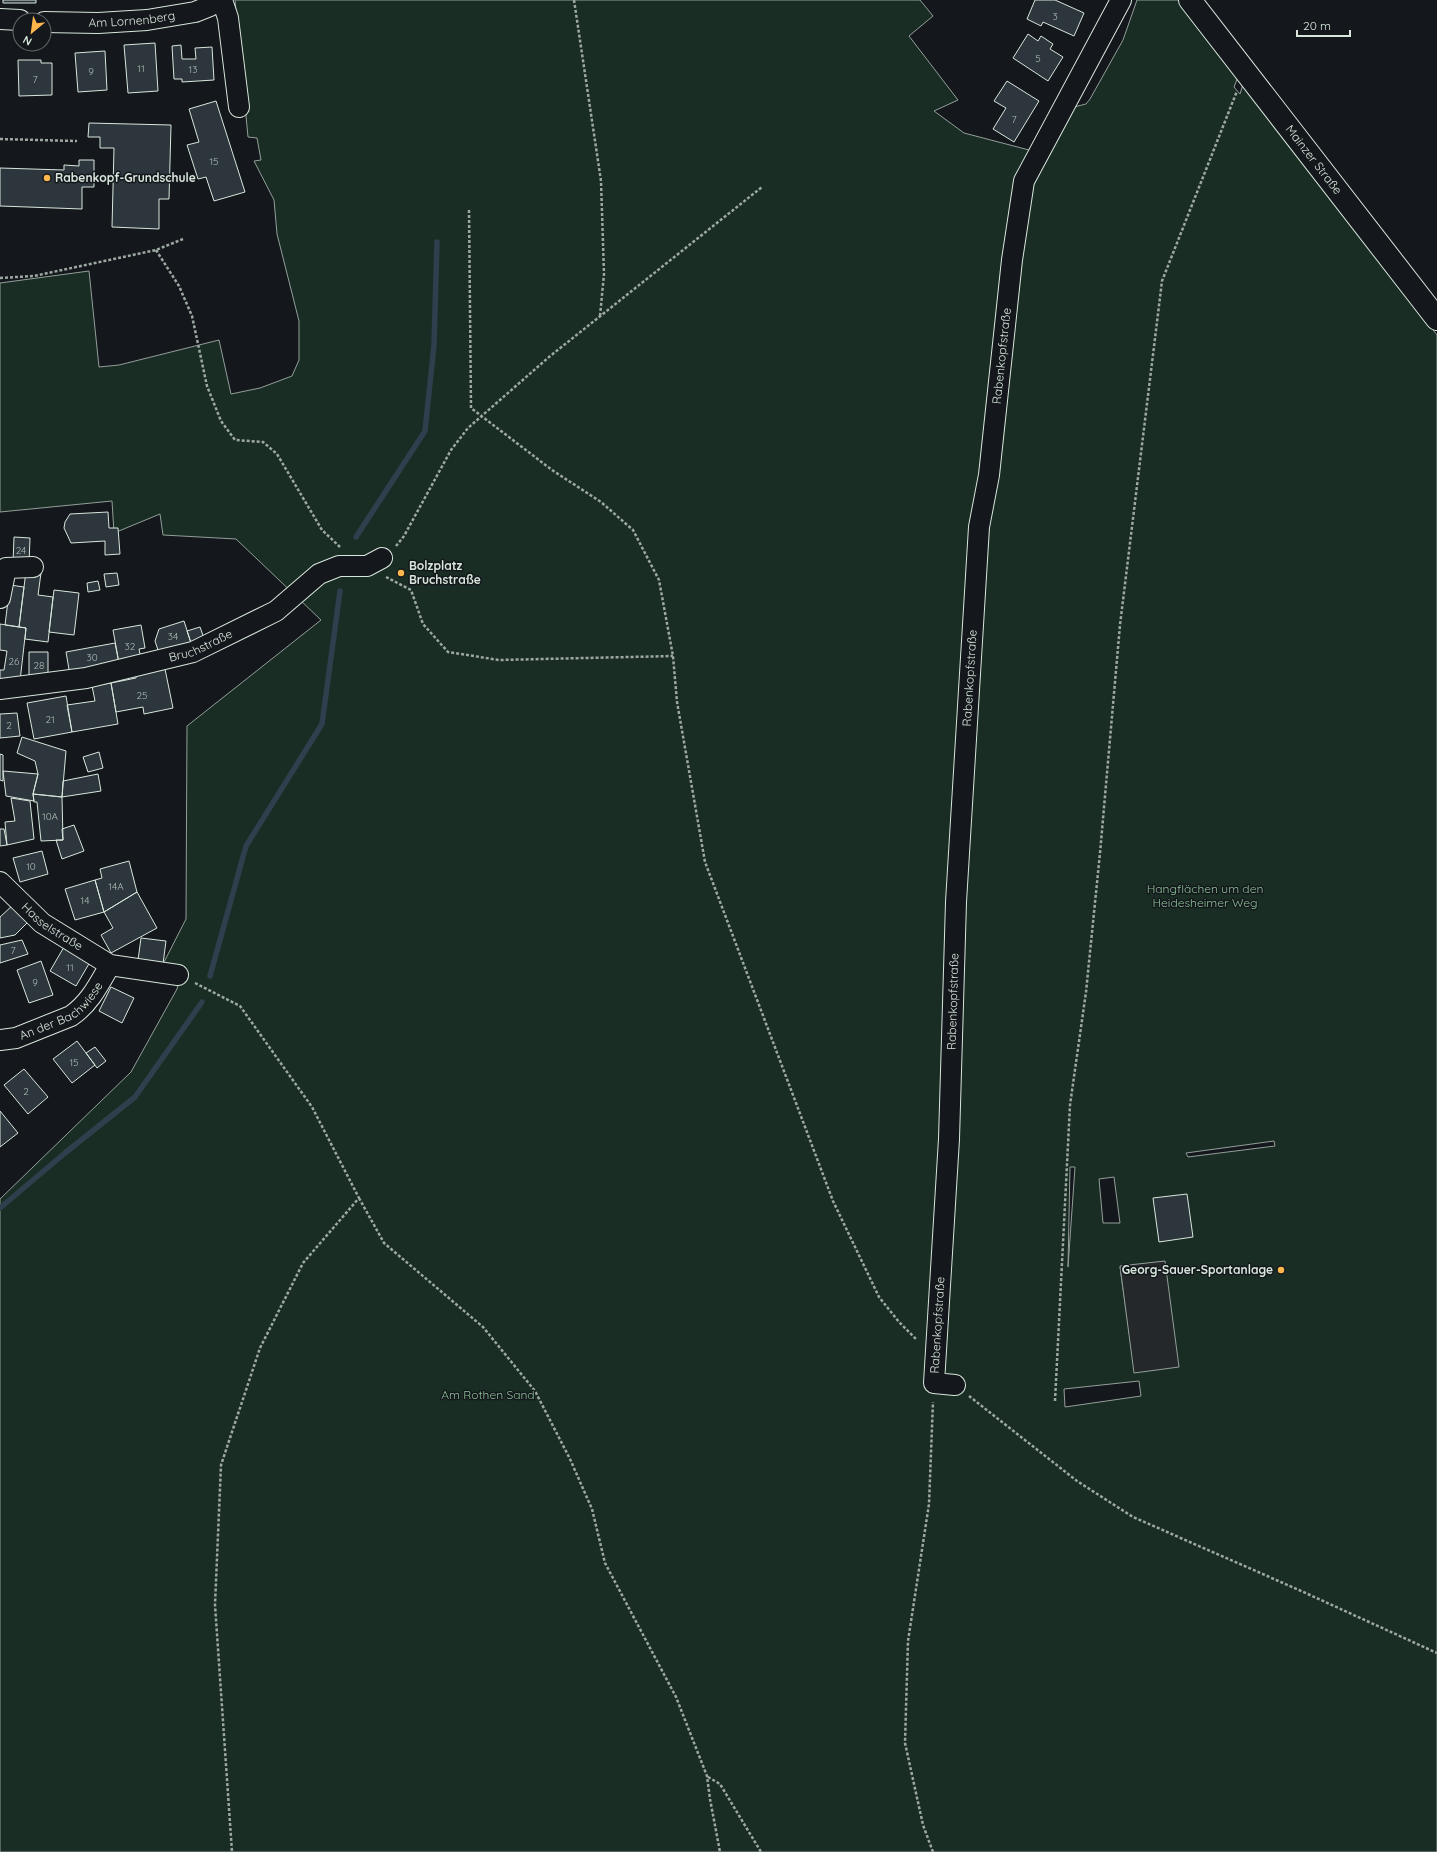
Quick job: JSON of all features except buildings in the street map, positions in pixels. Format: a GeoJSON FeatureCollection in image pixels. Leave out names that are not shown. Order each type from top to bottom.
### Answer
{"type":"FeatureCollection","features":[{"type":"Feature","properties":{"kind":"main road","name":"Mainzer Straße"},"geometry":{"type":"LineString","coordinates":[[1190,0],[1437,318]]}},
{"type":"Feature","properties":{"kind":"street","name":"Am Lornenberg"},"geometry":{"type":"LineString","coordinates":[[52,22],[98,23],[147,20],[195,12],[210,6],[216,0]]}},
{"type":"Feature","properties":{"kind":"street"},"geometry":{"type":"LineString","coordinates":[[222,0],[228,18],[239,107]]}},
{"type":"Feature","properties":{"kind":"street","name":"Rabenkopfstraße"},"geometry":{"type":"LineString","coordinates":[[934,1383],[948,1138],[956,902],[979,527],[989,475],[1012,260],[1024,181],[1121,0]]}},
{"type":"Feature","properties":{"kind":"street"},"geometry":{"type":"LineString","coordinates":[[0,19],[12,20]]}},
{"type":"Feature","properties":{"kind":"street","name":"Bruchstraße"},"geometry":{"type":"LineString","coordinates":[[0,689],[86,678],[193,652],[276,611],[319,574],[339,566],[369,563]]}},
{"type":"Feature","properties":{"kind":"street"},"geometry":{"type":"LineString","coordinates":[[0,598],[6,568],[32,567]]}},
{"type":"Feature","properties":{"kind":"street","name":"Hasselstraße"},"geometry":{"type":"LineString","coordinates":[[0,882],[42,923],[110,965]]}},
{"type":"Feature","properties":{"kind":"street"},"geometry":{"type":"LineString","coordinates":[[110,965],[178,975]]}},
{"type":"Feature","properties":{"kind":"street","name":"An der Bachwiese"},"geometry":{"type":"LineString","coordinates":[[8,1039],[71,1016],[88,1002],[110,965]]}},
{"type":"Feature","properties":{"kind":"street"},"geometry":{"type":"LineString","coordinates":[[0,1056],[8,1039]]}},
{"type":"Feature","properties":{"kind":"street"},"geometry":{"type":"LineString","coordinates":[[934,1383],[954,1385]]}},
{"type":"Feature","properties":{"kind":"path"},"geometry":{"type":"LineString","coordinates":[[574,0],[601,181],[604,274],[600,317]]}},
{"type":"Feature","properties":{"kind":"path"},"geometry":{"type":"LineString","coordinates":[[1055,1401],[1070,1105],[1086,992],[1100,860],[1120,625],[1162,281],[1245,70]]}},
{"type":"Feature","properties":{"kind":"path"},"geometry":{"type":"LineString","coordinates":[[0,139],[77,141]]}},
{"type":"Feature","properties":{"kind":"path"},"geometry":{"type":"LineString","coordinates":[[369,563],[391,551],[404,536],[451,450],[468,428],[549,357],[762,187]]}},
{"type":"Feature","properties":{"kind":"path"},"geometry":{"type":"LineString","coordinates":[[469,210],[471,408],[552,470],[601,502],[633,530],[659,580],[673,656],[678,702],[705,862],[833,1201],[879,1297],[899,1322],[919,1342],[936,1352]]}},
{"type":"Feature","properties":{"kind":"path"},"geometry":{"type":"LineString","coordinates":[[0,278],[34,276],[156,250],[183,239]]}},
{"type":"Feature","properties":{"kind":"path"},"geometry":{"type":"LineString","coordinates":[[156,250],[179,286],[192,316],[207,386],[221,420],[235,440],[263,442],[277,454],[322,530],[411,590],[424,624],[448,652],[499,660],[673,656]]}},
{"type":"Feature","properties":{"kind":"path"},"geometry":{"type":"LineString","coordinates":[[178,975],[240,1006],[312,1107],[384,1243],[483,1327],[535,1391],[570,1459],[592,1509],[605,1563],[676,1697],[707,1776],[720,1852]]}},
{"type":"Feature","properties":{"kind":"path"},"geometry":{"type":"LineString","coordinates":[[232,1852],[215,1605],[221,1465],[260,1348],[303,1263],[359,1198]]}},
{"type":"Feature","properties":{"kind":"path"},"geometry":{"type":"LineString","coordinates":[[933,1852],[923,1825],[906,1743],[908,1641],[929,1504],[934,1383]]}},
{"type":"Feature","properties":{"kind":"path"},"geometry":{"type":"LineString","coordinates":[[954,1385],[1077,1481],[1133,1517],[1299,1590],[1437,1654]]}},
{"type":"Feature","properties":{"kind":"path"},"geometry":{"type":"LineString","coordinates":[[707,1776],[720,1784],[761,1852]]}},
{"type":"Feature","properties":{"kind":"green space","name":"Am Rothen Sand"},"geometry":{"type":"Polygon","coordinates":[[[235,0],[920,0],[933,16],[909,36],[958,100],[934,111],[964,133],[1029,150],[1039,166],[1074,107],[1086,104],[1090,99],[1123,40],[1137,0],[1178,0],[1238,77],[1234,87],[1240,94],[1243,84],[1437,335],[1437,1852],[0,1852],[0,1199],[131,1072],[177,989],[179,981],[162,966],[186,919],[187,726],[321,620],[236,539],[163,535],[160,514],[114,533],[112,501],[0,512],[0,283],[89,271],[99,367],[119,365],[219,340],[231,394],[260,388],[292,376],[299,360],[299,321],[277,234],[274,200],[254,161],[261,160],[257,138],[248,137],[235,0]],[[1274,1141],[1186,1153],[1188,1157],[1275,1146],[1274,1141]],[[1070,1167],[1068,1267],[1075,1167],[1070,1167]],[[1114,1177],[1099,1179],[1103,1223],[1120,1223],[1114,1177]],[[1125,1266],[1120,1267],[1135,1373],[1125,1266]],[[1139,1381],[1064,1389],[1065,1407],[1141,1396],[1139,1381]]]}},
{"type":"Feature","properties":{"kind":"shaded area"},"geometry":{"type":"Polygon","coordinates":[[[1165,1261],[1179,1367],[1134,1373],[1120,1266],[1165,1261]]]}},
{"type":"Feature","properties":{"kind":"waterway"},"geometry":{"type":"LineString","coordinates":[[356,537],[425,431],[434,345],[437,242]]}},
{"type":"Feature","properties":{"kind":"waterway"},"geometry":{"type":"LineString","coordinates":[[210,976],[246,846],[322,724],[340,591]]}},
{"type":"Feature","properties":{"kind":"waterway"},"geometry":{"type":"LineString","coordinates":[[0,1208],[65,1153],[135,1097],[202,1002]]}},
{"type":"Feature","properties":{"kind":"place","name":"Rabenkopf-Grundschule"},"geometry":{"type":"Point","coordinates":[47,178]}},
{"type":"Feature","properties":{"kind":"place","name":"Bolzplatz Bruchstraße"},"geometry":{"type":"Point","coordinates":[401,573]}},
{"type":"Feature","properties":{"kind":"place","name":"Georg-Sauer-Sportanlage"},"geometry":{"type":"Point","coordinates":[1281,1270]}},
{"type":"Feature","properties":{"kind":"park label","name":"Hangflächen um den Heidesheimer Weg"},"geometry":{"type":"Point","coordinates":[1205,896]}}]}
